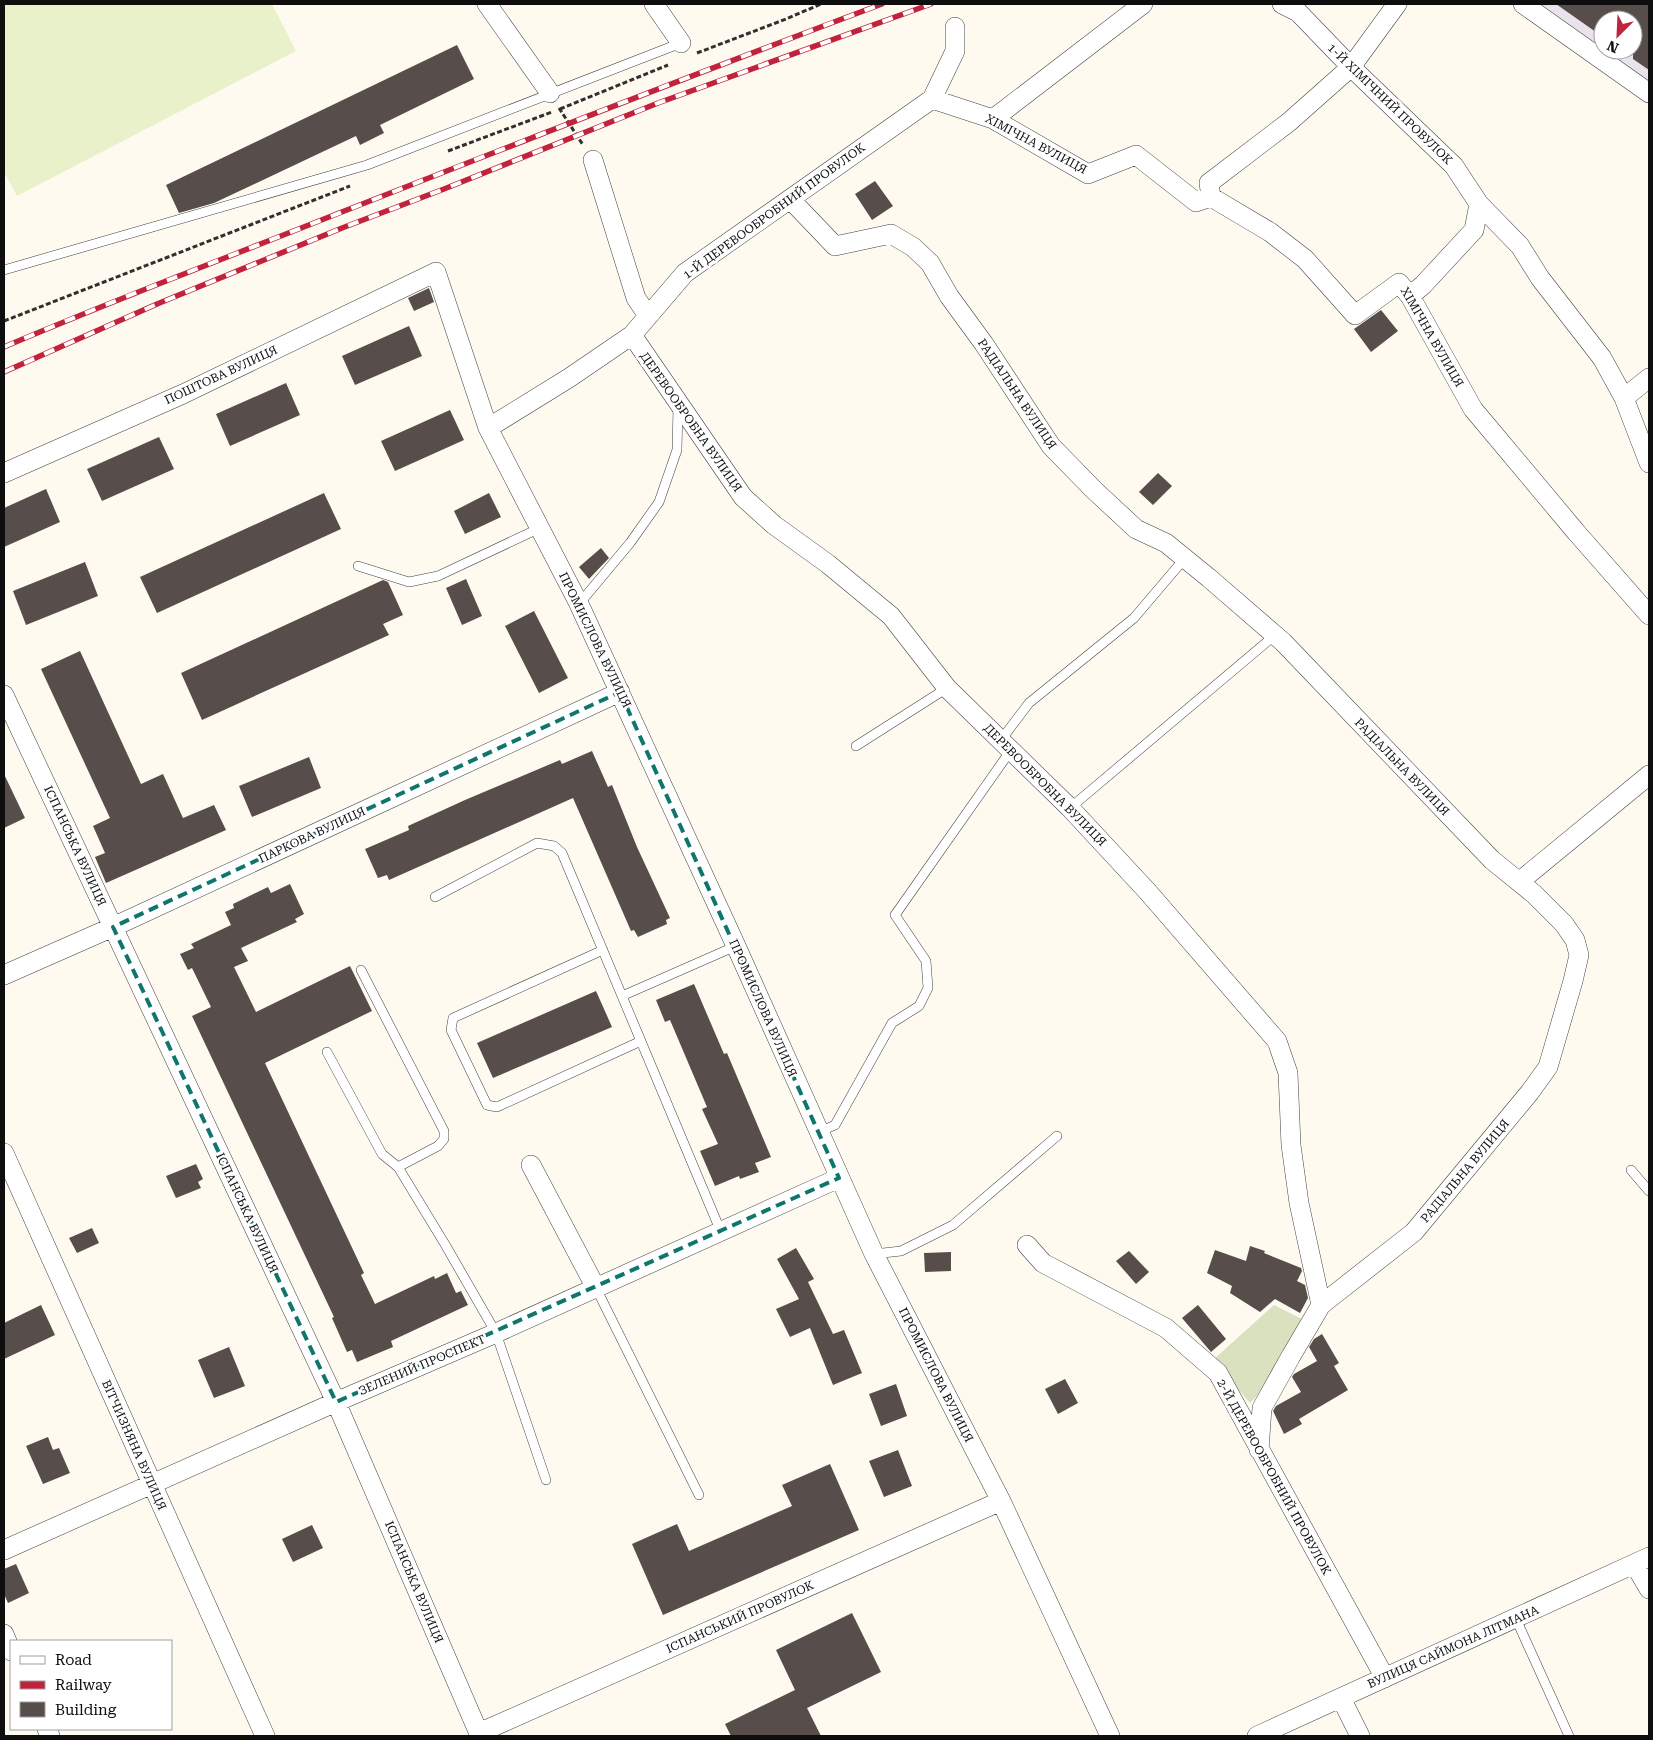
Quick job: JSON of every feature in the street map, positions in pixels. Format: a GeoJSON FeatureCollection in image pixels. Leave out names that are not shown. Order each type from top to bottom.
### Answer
{"type":"FeatureCollection","features":[{"type":"Feature","properties":{"kind":"street"},"geometry":{"type":"LineString","coordinates":[[487,4],[550,93]]}},
{"type":"Feature","properties":{"kind":"street"},"geometry":{"type":"LineString","coordinates":[[654,4],[680,43]]}},
{"type":"Feature","properties":{"kind":"street"},"geometry":{"type":"LineString","coordinates":[[994,120],[1142,4]]}},
{"type":"Feature","properties":{"kind":"street","name":"1-Й ХІМІЧНИЙ ПРОВУЛОК"},"geometry":{"type":"LineString","coordinates":[[1282,4],[1298,12],[1351,67],[1454,166],[1479,204],[1520,246],[1540,278],[1602,358],[1624,398],[1649,463]]}},
{"type":"Feature","properties":{"kind":"street"},"geometry":{"type":"LineString","coordinates":[[1211,196],[1209,183],[1290,122],[1351,67],[1397,4]]}},
{"type":"Feature","properties":{"kind":"street"},"geometry":{"type":"LineString","coordinates":[[1523,4],[1649,93]]}},
{"type":"Feature","properties":{"kind":"street","name":"1-Й ДЕРЕВООБРОБНИЙ ПРОВУЛОК"},"geometry":{"type":"LineString","coordinates":[[488,428],[569,378],[632,335],[684,273],[932,99],[955,51],[955,27]]}},
{"type":"Feature","properties":{"kind":"street","name":"ХІМІЧНА ВУЛИЦЯ"},"geometry":{"type":"LineString","coordinates":[[932,99],[994,120],[1088,174],[1136,155],[1196,202],[1211,196],[1270,232],[1305,259],[1355,315],[1400,282],[1410,296],[1473,409],[1649,616]]}},
{"type":"Feature","properties":{"kind":"street"},"geometry":{"type":"LineString","coordinates":[[593,160],[636,298],[648,316]]}},
{"type":"Feature","properties":{"kind":"street","name":"РАДІАЛЬНА ВУЛИЦЯ"},"geometry":{"type":"LineString","coordinates":[[790,199],[835,246],[890,234],[930,263],[949,296],[984,344],[1051,446],[1136,529],[1166,544],[1185,558],[1275,634],[1492,860],[1564,924],[1575,940],[1578,955],[1573,981],[1548,1067],[1530,1092],[1414,1232],[1321,1305],[1262,1408],[1259,1450]]}},
{"type":"Feature","properties":{"kind":"street"},"geometry":{"type":"LineString","coordinates":[[1410,296],[1474,230],[1479,204]]}},
{"type":"Feature","properties":{"kind":"street","name":"ПРОМИСЛОВА ВУЛИЦЯ"},"geometry":{"type":"LineString","coordinates":[[436,272],[488,428],[579,604],[736,946],[874,1254],[1001,1501],[1110,1736]]}},
{"type":"Feature","properties":{"kind":"street","name":"ПОШТОВА ВУЛИЦЯ"},"geometry":{"type":"LineString","coordinates":[[4,473],[183,394],[436,272]]}},
{"type":"Feature","properties":{"kind":"street","name":"ДЕРЕВООБРОБНА ВУЛИЦЯ"},"geometry":{"type":"LineString","coordinates":[[632,335],[743,498],[774,525],[828,564],[891,616],[947,688],[1070,808],[1148,892],[1277,1041],[1288,1073],[1291,1144],[1299,1203],[1321,1305]]}},
{"type":"Feature","properties":{"kind":"street"},"geometry":{"type":"LineString","coordinates":[[1624,398],[1649,378]]}},
{"type":"Feature","properties":{"kind":"street","name":"ПАРКОВА ВУЛИЦЯ"},"geometry":{"type":"LineString","coordinates":[[4,975],[113,927],[620,692]]}},
{"type":"Feature","properties":{"kind":"street","name":"ІСПАНСЬКА ВУЛИЦЯ"},"geometry":{"type":"LineString","coordinates":[[4,694],[336,1402],[480,1735]]}},
{"type":"Feature","properties":{"kind":"street"},"geometry":{"type":"LineString","coordinates":[[1519,882],[1649,775]]}},
{"type":"Feature","properties":{"kind":"street","name":"ВІТЧИЗНЯНА ВУЛИЦЯ"},"geometry":{"type":"LineString","coordinates":[[4,1153],[265,1736]]}},
{"type":"Feature","properties":{"kind":"street"},"geometry":{"type":"LineString","coordinates":[[531,1164],[596,1288]]}},
{"type":"Feature","properties":{"kind":"street","name":"ЗЕЛЕНИЙ ПРОСПЕКТ"},"geometry":{"type":"LineString","coordinates":[[4,1550],[496,1333],[840,1178]]}},
{"type":"Feature","properties":{"kind":"street","name":"2-Й ДЕРЕВООБРОБНИЙ ПРОВУЛОК"},"geometry":{"type":"LineString","coordinates":[[1027,1245],[1043,1263],[1166,1328],[1218,1373],[1385,1678]]}},
{"type":"Feature","properties":{"kind":"street","name":"ІСПАНСЬКИЙ ПРОВУЛОК"},"geometry":{"type":"LineString","coordinates":[[480,1735],[1001,1501]]}},
{"type":"Feature","properties":{"kind":"street"},"geometry":{"type":"LineString","coordinates":[[1642,1561],[1649,1588]]}},
{"type":"Feature","properties":{"kind":"street","name":"ВУЛИЦЯ САЙМОНА ЛІТМАНА"},"geometry":{"type":"LineString","coordinates":[[1257,1736],[1642,1561]]}},
{"type":"Feature","properties":{"kind":"street"},"geometry":{"type":"LineString","coordinates":[[4,1634],[10,1649]]}},
{"type":"Feature","properties":{"kind":"street"},"geometry":{"type":"LineString","coordinates":[[1341,1698],[1360,1736]]}},
{"type":"Feature","properties":{"kind":"lane"},"geometry":{"type":"LineString","coordinates":[[4,270],[367,165],[680,43]]}},
{"type":"Feature","properties":{"kind":"lane"},"geometry":{"type":"LineString","coordinates":[[579,604],[630,543],[659,502],[677,450],[678,404]]}},
{"type":"Feature","properties":{"kind":"lane"},"geometry":{"type":"LineString","coordinates":[[358,566],[409,582],[420,581],[438,576],[540,528]]}},
{"type":"Feature","properties":{"kind":"lane"},"geometry":{"type":"LineString","coordinates":[[819,1132],[835,1125],[892,1023],[919,1006],[928,988],[926,961],[896,915],[1006,745],[1029,703],[1134,618],[1185,558]]}},
{"type":"Feature","properties":{"kind":"lane"},"geometry":{"type":"LineString","coordinates":[[1070,808],[1275,634]]}},
{"type":"Feature","properties":{"kind":"lane"},"geometry":{"type":"LineString","coordinates":[[856,746],[947,688]]}},
{"type":"Feature","properties":{"kind":"lane"},"geometry":{"type":"LineString","coordinates":[[435,898],[537,843],[554,846],[562,853],[721,1232]]}},
{"type":"Feature","properties":{"kind":"lane"},"geometry":{"type":"LineString","coordinates":[[622,996],[736,946]]}},
{"type":"Feature","properties":{"kind":"lane"},"geometry":{"type":"LineString","coordinates":[[603,950],[453,1018],[451,1030],[487,1105],[497,1107],[641,1041]]}},
{"type":"Feature","properties":{"kind":"lane"},"geometry":{"type":"LineString","coordinates":[[361,970],[444,1131],[444,1139],[438,1146],[398,1167]]}},
{"type":"Feature","properties":{"kind":"lane"},"geometry":{"type":"LineString","coordinates":[[327,1052],[382,1154],[398,1167],[496,1333],[546,1480]]}},
{"type":"Feature","properties":{"kind":"lane"},"geometry":{"type":"LineString","coordinates":[[874,1254],[901,1251],[953,1225],[1057,1136]]}},
{"type":"Feature","properties":{"kind":"lane"},"geometry":{"type":"LineString","coordinates":[[1631,1170],[1649,1191]]}},
{"type":"Feature","properties":{"kind":"lane"},"geometry":{"type":"LineString","coordinates":[[596,1288],[700,1494]]}},
{"type":"Feature","properties":{"kind":"lane"},"geometry":{"type":"LineString","coordinates":[[1516,1618],[1569,1736]]}},
{"type":"Feature","properties":{"kind":"path"},"geometry":{"type":"LineString","coordinates":[[550,93],[593,160]]}},
{"type":"Feature","properties":{"kind":"highlighted area"},"geometry":{"type":"Polygon","coordinates":[[[620,692],[839,1178],[336,1402],[113,927],[620,692]]]}},
{"type":"Feature","properties":{"kind":"shaded area"},"geometry":{"type":"Polygon","coordinates":[[[1536,4],[1649,4],[1649,82],[1617,60],[1643,60],[1643,10],[1593,10],[1593,43],[1536,4]]]}},
{"type":"Feature","properties":{"kind":"green space"},"geometry":{"type":"Polygon","coordinates":[[[4,4],[272,4],[296,51],[17,196],[4,172],[4,4]]]}},
{"type":"Feature","properties":{"kind":"green space"},"geometry":{"type":"Polygon","coordinates":[[[1274,1305],[1302,1319],[1266,1387],[1250,1403],[1213,1360],[1274,1305]]]}},
{"type":"Feature","properties":{"kind":"building"},"geometry":{"type":"Polygon","coordinates":[[[1556,4],[1649,4],[1649,70],[1634,60],[1643,60],[1643,10],[1593,10],[1593,30],[1556,4]]]}},
{"type":"Feature","properties":{"kind":"building"},"geometry":{"type":"Polygon","coordinates":[[[457,45],[474,79],[380,125],[384,133],[360,145],[356,136],[214,203],[179,213],[166,185],[457,45]]]}},
{"type":"Feature","properties":{"kind":"building"},"geometry":{"type":"Polygon","coordinates":[[[875,181],[893,206],[872,220],[855,194],[875,181]]]}},
{"type":"Feature","properties":{"kind":"building"},"geometry":{"type":"Polygon","coordinates":[[[429,288],[434,302],[414,311],[408,298],[429,288]]]}},
{"type":"Feature","properties":{"kind":"building"},"geometry":{"type":"Polygon","coordinates":[[[1381,310],[1398,331],[1371,352],[1354,329],[1381,310]]]}},
{"type":"Feature","properties":{"kind":"building"},"geometry":{"type":"Polygon","coordinates":[[[409,326],[422,356],[355,385],[342,356],[409,326]]]}},
{"type":"Feature","properties":{"kind":"building"},"geometry":{"type":"Polygon","coordinates":[[[286,383],[300,415],[230,446],[216,414],[286,383]]]}},
{"type":"Feature","properties":{"kind":"building"},"geometry":{"type":"Polygon","coordinates":[[[450,410],[464,440],[395,471],[381,441],[450,410]]]}},
{"type":"Feature","properties":{"kind":"building"},"geometry":{"type":"Polygon","coordinates":[[[159,437],[174,469],[102,501],[87,469],[159,437]]]}},
{"type":"Feature","properties":{"kind":"building"},"geometry":{"type":"Polygon","coordinates":[[[1158,473],[1172,486],[1153,505],[1139,492],[1158,473]]]}},
{"type":"Feature","properties":{"kind":"building"},"geometry":{"type":"Polygon","coordinates":[[[46,489],[60,522],[4,547],[4,508],[46,489]]]}},
{"type":"Feature","properties":{"kind":"building"},"geometry":{"type":"Polygon","coordinates":[[[324,493],[341,529],[157,613],[140,577],[324,493]]]}},
{"type":"Feature","properties":{"kind":"building"},"geometry":{"type":"Polygon","coordinates":[[[489,493],[501,517],[465,534],[454,511],[489,493]]]}},
{"type":"Feature","properties":{"kind":"building"},"geometry":{"type":"Polygon","coordinates":[[[601,548],[609,558],[589,579],[579,567],[601,548]]]}},
{"type":"Feature","properties":{"kind":"building"},"geometry":{"type":"Polygon","coordinates":[[[85,562],[98,596],[26,625],[13,591],[85,562]]]}},
{"type":"Feature","properties":{"kind":"building"},"geometry":{"type":"Polygon","coordinates":[[[466,579],[482,616],[462,625],[446,588],[466,579]]]}},
{"type":"Feature","properties":{"kind":"building"},"geometry":{"type":"Polygon","coordinates":[[[383,580],[388,582],[403,615],[383,624],[389,635],[202,720],[181,673],[383,580]]]}},
{"type":"Feature","properties":{"kind":"building"},"geometry":{"type":"Polygon","coordinates":[[[534,611],[568,678],[539,693],[505,626],[534,611]]]}},
{"type":"Feature","properties":{"kind":"building"},"geometry":{"type":"Polygon","coordinates":[[[80,651],[141,784],[163,774],[183,818],[214,805],[226,830],[106,883],[95,857],[105,853],[93,826],[110,818],[41,669],[80,651]]]}},
{"type":"Feature","properties":{"kind":"building"},"geometry":{"type":"Polygon","coordinates":[[[592,751],[608,787],[612,785],[637,847],[670,918],[666,920],[667,924],[638,937],[634,930],[631,931],[573,798],[389,880],[387,875],[378,878],[365,849],[409,830],[408,826],[465,800],[560,760],[562,764],[592,751]]]}},
{"type":"Feature","properties":{"kind":"building"},"geometry":{"type":"Polygon","coordinates":[[[309,757],[321,788],[252,817],[239,786],[309,757]]]}},
{"type":"Feature","properties":{"kind":"building"},"geometry":{"type":"Polygon","coordinates":[[[4,774],[25,818],[4,828],[4,774]]]}},
{"type":"Feature","properties":{"kind":"building"},"geometry":{"type":"Polygon","coordinates":[[[290,884],[304,914],[295,919],[297,922],[241,948],[248,961],[234,967],[256,1012],[350,966],[372,1011],[265,1063],[364,1273],[361,1275],[375,1304],[434,1276],[435,1279],[447,1273],[456,1293],[461,1291],[468,1305],[391,1341],[393,1347],[357,1362],[352,1350],[347,1352],[332,1318],[334,1317],[192,1016],[211,1007],[192,968],[188,970],[180,954],[194,948],[191,944],[231,925],[225,912],[234,908],[233,904],[268,887],[271,893],[290,884]]]}},
{"type":"Feature","properties":{"kind":"building"},"geometry":{"type":"Polygon","coordinates":[[[694,984],[724,1054],[727,1053],[771,1157],[755,1163],[759,1172],[740,1179],[739,1176],[715,1186],[700,1151],[718,1144],[702,1109],[707,1107],[670,1020],[665,1022],[656,1000],[694,984]]]}},
{"type":"Feature","properties":{"kind":"building"},"geometry":{"type":"Polygon","coordinates":[[[596,991],[612,1027],[493,1078],[477,1043],[596,991]]]}},
{"type":"Feature","properties":{"kind":"building"},"geometry":{"type":"Polygon","coordinates":[[[196,1164],[203,1179],[198,1182],[201,1188],[176,1198],[166,1176],[196,1164]]]}},
{"type":"Feature","properties":{"kind":"building"},"geometry":{"type":"Polygon","coordinates":[[[92,1228],[99,1243],[77,1253],[69,1238],[92,1228]]]}},
{"type":"Feature","properties":{"kind":"building"},"geometry":{"type":"Polygon","coordinates":[[[1250,1246],[1301,1268],[1302,1271],[1297,1281],[1305,1285],[1308,1298],[1300,1313],[1275,1299],[1260,1312],[1230,1293],[1232,1286],[1207,1273],[1215,1250],[1246,1261],[1250,1246]]]}},
{"type":"Feature","properties":{"kind":"building"},"geometry":{"type":"Polygon","coordinates":[[[796,1248],[814,1279],[808,1282],[833,1334],[844,1330],[862,1373],[833,1385],[810,1328],[790,1337],[776,1309],[799,1299],[777,1259],[796,1248]]]}},
{"type":"Feature","properties":{"kind":"building"},"geometry":{"type":"Polygon","coordinates":[[[1129,1251],[1149,1272],[1136,1284],[1116,1261],[1129,1251]]]}},
{"type":"Feature","properties":{"kind":"building"},"geometry":{"type":"Polygon","coordinates":[[[951,1252],[951,1271],[925,1272],[924,1253],[951,1252]]]}},
{"type":"Feature","properties":{"kind":"building"},"geometry":{"type":"Polygon","coordinates":[[[41,1305],[55,1335],[4,1359],[4,1323],[41,1305]]]}},
{"type":"Feature","properties":{"kind":"building"},"geometry":{"type":"Polygon","coordinates":[[[1198,1305],[1226,1339],[1211,1352],[1182,1318],[1198,1305]]]}},
{"type":"Feature","properties":{"kind":"building"},"geometry":{"type":"Polygon","coordinates":[[[1322,1334],[1339,1363],[1334,1366],[1348,1390],[1299,1419],[1302,1424],[1284,1434],[1273,1411],[1276,1406],[1301,1392],[1292,1377],[1317,1361],[1309,1347],[1314,1339],[1322,1334]]]}},
{"type":"Feature","properties":{"kind":"building"},"geometry":{"type":"Polygon","coordinates":[[[229,1347],[245,1386],[214,1398],[198,1360],[229,1347]]]}},
{"type":"Feature","properties":{"kind":"building"},"geometry":{"type":"Polygon","coordinates":[[[1065,1379],[1078,1403],[1058,1414],[1045,1389],[1065,1379]]]}},
{"type":"Feature","properties":{"kind":"building"},"geometry":{"type":"Polygon","coordinates":[[[896,1384],[907,1416],[881,1426],[869,1394],[896,1384]]]}},
{"type":"Feature","properties":{"kind":"building"},"geometry":{"type":"Polygon","coordinates":[[[48,1437],[53,1450],[59,1448],[70,1473],[43,1484],[26,1446],[48,1437]]]}},
{"type":"Feature","properties":{"kind":"building"},"geometry":{"type":"Polygon","coordinates":[[[898,1450],[912,1486],[884,1497],[869,1461],[898,1450]]]}},
{"type":"Feature","properties":{"kind":"building"},"geometry":{"type":"Polygon","coordinates":[[[830,1464],[859,1530],[663,1615],[632,1544],[677,1524],[689,1551],[792,1506],[782,1485],[830,1464]]]}},
{"type":"Feature","properties":{"kind":"building"},"geometry":{"type":"Polygon","coordinates":[[[312,1525],[323,1548],[293,1562],[282,1539],[312,1525]]]}},
{"type":"Feature","properties":{"kind":"building"},"geometry":{"type":"Polygon","coordinates":[[[16,1564],[29,1593],[8,1603],[4,1594],[4,1569],[16,1564]]]}},
{"type":"Feature","properties":{"kind":"building"},"geometry":{"type":"Polygon","coordinates":[[[852,1613],[881,1672],[807,1708],[821,1736],[731,1736],[725,1724],[795,1690],[776,1650],[852,1613]]]}},
{"type":"Feature","properties":{"kind":"railway"},"geometry":{"type":"LineString","coordinates":[[4,347],[125,297],[398,190],[882,4]]}},
{"type":"Feature","properties":{"kind":"railway"},"geometry":{"type":"LineString","coordinates":[[4,372],[157,304],[342,228],[658,103],[931,4]]}}]}
